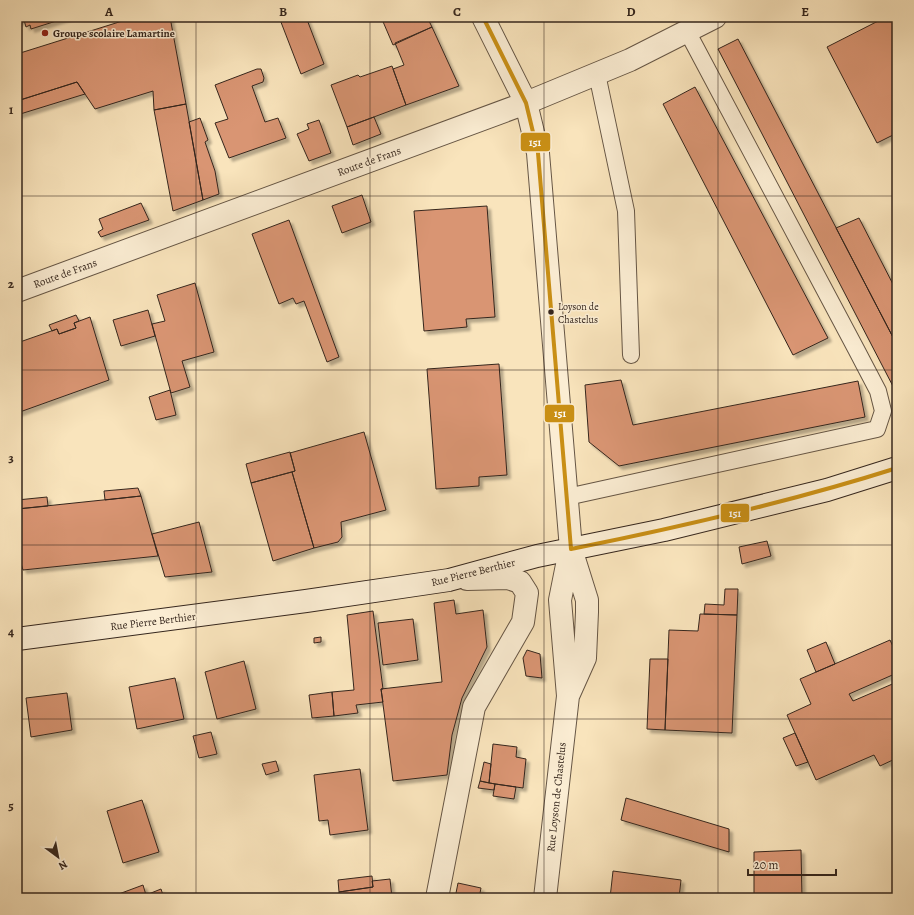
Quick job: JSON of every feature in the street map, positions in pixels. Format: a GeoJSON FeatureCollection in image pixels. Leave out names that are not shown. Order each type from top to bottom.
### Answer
{"type":"FeatureCollection","features":[{"type":"Feature","properties":{"kind":"street","name":"Rue Loyson de Chastelus"},"geometry":{"type":"LineString","coordinates":[[483,17],[526,103],[538,153],[571,549],[560,600],[568,696],[545,898]]}},
{"type":"Feature","properties":{"kind":"street","name":"Route de Frans"},"geometry":{"type":"LineString","coordinates":[[17,291],[526,103],[630,60],[715,17]]}},
{"type":"Feature","properties":{"kind":"street","name":"Rue Pierre Berthier"},"geometry":{"type":"LineString","coordinates":[[17,638],[306,601],[449,580],[537,556],[664,530],[827,490],[897,468]]}},
{"type":"Feature","properties":{"kind":"street"},"geometry":{"type":"LineString","coordinates":[[437,898],[474,707],[523,622],[527,593],[520,582],[508,578],[449,580]]}},
{"type":"Feature","properties":{"kind":"lane"},"geometry":{"type":"LineString","coordinates":[[567,497],[877,429],[883,411],[878,391],[767,179],[687,31]]}},
{"type":"Feature","properties":{"kind":"lane"},"geometry":{"type":"LineString","coordinates":[[597,74],[626,211],[631,355]]}},
{"type":"Feature","properties":{"kind":"building"},"geometry":{"type":"Polygon","coordinates":[[[17,17],[69,17],[31,29],[30,25],[26,27],[24,20],[17,22],[17,17]]]}},
{"type":"Feature","properties":{"kind":"building"},"geometry":{"type":"Polygon","coordinates":[[[135,17],[170,17],[186,104],[154,110],[153,91],[95,109],[77,82],[17,101],[17,54],[135,17]]]}},
{"type":"Feature","properties":{"kind":"building"},"geometry":{"type":"Polygon","coordinates":[[[279,17],[306,17],[324,64],[301,74],[279,17]]]}},
{"type":"Feature","properties":{"kind":"building"},"geometry":{"type":"Polygon","coordinates":[[[381,17],[427,17],[432,27],[393,45],[381,17]]]}},
{"type":"Feature","properties":{"kind":"building"},"geometry":{"type":"Polygon","coordinates":[[[886,17],[897,17],[897,133],[877,143],[827,47],[886,17]]]}},
{"type":"Feature","properties":{"kind":"building"},"geometry":{"type":"Polygon","coordinates":[[[432,27],[459,86],[406,105],[393,69],[404,65],[395,43],[432,27]]]}},
{"type":"Feature","properties":{"kind":"building"},"geometry":{"type":"Polygon","coordinates":[[[738,39],[897,345],[897,394],[718,49],[738,39]]]}},
{"type":"Feature","properties":{"kind":"building"},"geometry":{"type":"Polygon","coordinates":[[[392,66],[406,105],[347,127],[331,85],[358,75],[360,77],[392,66]]]}},
{"type":"Feature","properties":{"kind":"building"},"geometry":{"type":"Polygon","coordinates":[[[257,69],[261,69],[264,78],[263,82],[252,86],[265,122],[278,118],[286,138],[229,158],[215,123],[228,119],[215,85],[257,69]]]}},
{"type":"Feature","properties":{"kind":"building"},"geometry":{"type":"Polygon","coordinates":[[[77,82],[85,94],[17,115],[17,101],[77,82]]]}},
{"type":"Feature","properties":{"kind":"building"},"geometry":{"type":"Polygon","coordinates":[[[695,87],[828,338],[793,355],[663,104],[695,87]]]}},
{"type":"Feature","properties":{"kind":"building"},"geometry":{"type":"Polygon","coordinates":[[[186,104],[203,200],[173,211],[154,110],[186,104]]]}},
{"type":"Feature","properties":{"kind":"building"},"geometry":{"type":"Polygon","coordinates":[[[374,117],[381,134],[353,145],[347,127],[374,117]]]}},
{"type":"Feature","properties":{"kind":"building"},"geometry":{"type":"Polygon","coordinates":[[[200,118],[208,140],[205,142],[215,171],[219,194],[203,200],[189,122],[200,118]]]}},
{"type":"Feature","properties":{"kind":"building"},"geometry":{"type":"Polygon","coordinates":[[[319,120],[331,153],[309,161],[297,134],[309,129],[307,124],[319,120]]]}},
{"type":"Feature","properties":{"kind":"building"},"geometry":{"type":"Polygon","coordinates":[[[362,195],[371,222],[342,233],[332,206],[362,195]]]}},
{"type":"Feature","properties":{"kind":"building"},"geometry":{"type":"Polygon","coordinates":[[[141,203],[149,220],[101,237],[98,232],[103,229],[99,219],[141,203]]]}},
{"type":"Feature","properties":{"kind":"building"},"geometry":{"type":"Polygon","coordinates":[[[487,206],[495,317],[466,319],[467,327],[424,331],[414,211],[487,206]]]}},
{"type":"Feature","properties":{"kind":"building"},"geometry":{"type":"Polygon","coordinates":[[[859,218],[897,292],[897,345],[836,228],[859,218]]]}},
{"type":"Feature","properties":{"kind":"building"},"geometry":{"type":"Polygon","coordinates":[[[289,220],[339,357],[327,362],[304,301],[296,304],[293,298],[279,304],[252,234],[289,220]]]}},
{"type":"Feature","properties":{"kind":"building"},"geometry":{"type":"Polygon","coordinates":[[[195,283],[214,352],[182,361],[190,387],[171,393],[152,324],[165,321],[157,295],[195,283]]]}},
{"type":"Feature","properties":{"kind":"building"},"geometry":{"type":"Polygon","coordinates":[[[148,310],[155,336],[121,346],[113,320],[148,310]]]}},
{"type":"Feature","properties":{"kind":"building"},"geometry":{"type":"Polygon","coordinates":[[[76,315],[79,321],[74,323],[76,328],[59,334],[57,329],[52,331],[49,325],[76,315]]]}},
{"type":"Feature","properties":{"kind":"building"},"geometry":{"type":"Polygon","coordinates":[[[90,317],[109,380],[17,413],[17,343],[57,329],[59,334],[76,328],[74,323],[90,317]]]}},
{"type":"Feature","properties":{"kind":"building"},"geometry":{"type":"Polygon","coordinates":[[[499,364],[507,475],[479,477],[479,486],[436,489],[427,369],[499,364]]]}},
{"type":"Feature","properties":{"kind":"building"},"geometry":{"type":"Polygon","coordinates":[[[621,380],[633,425],[858,381],[865,417],[619,466],[589,442],[585,385],[621,380]]]}},
{"type":"Feature","properties":{"kind":"building"},"geometry":{"type":"Polygon","coordinates":[[[170,390],[176,415],[156,420],[149,397],[170,390]]]}},
{"type":"Feature","properties":{"kind":"building"},"geometry":{"type":"Polygon","coordinates":[[[364,432],[386,510],[341,522],[342,537],[338,542],[314,548],[292,472],[295,471],[290,453],[364,432]]]}},
{"type":"Feature","properties":{"kind":"building"},"geometry":{"type":"Polygon","coordinates":[[[290,452],[295,471],[251,483],[246,464],[290,452]]]}},
{"type":"Feature","properties":{"kind":"building"},"geometry":{"type":"Polygon","coordinates":[[[292,472],[314,548],[273,561],[251,483],[292,472]]]}},
{"type":"Feature","properties":{"kind":"building"},"geometry":{"type":"Polygon","coordinates":[[[138,488],[141,496],[105,500],[104,491],[138,488]]]}},
{"type":"Feature","properties":{"kind":"building"},"geometry":{"type":"Polygon","coordinates":[[[141,496],[158,556],[23,570],[17,550],[17,509],[141,496]]]}},
{"type":"Feature","properties":{"kind":"building"},"geometry":{"type":"Polygon","coordinates":[[[47,497],[48,506],[17,509],[17,500],[47,497]]]}},
{"type":"Feature","properties":{"kind":"building"},"geometry":{"type":"Polygon","coordinates":[[[199,522],[212,572],[165,577],[152,534],[199,522]]]}},
{"type":"Feature","properties":{"kind":"building"},"geometry":{"type":"Polygon","coordinates":[[[767,541],[771,556],[742,564],[739,547],[767,541]]]}},
{"type":"Feature","properties":{"kind":"building"},"geometry":{"type":"Polygon","coordinates":[[[725,589],[738,589],[737,615],[704,614],[705,604],[724,605],[725,589]]]}},
{"type":"Feature","properties":{"kind":"building"},"geometry":{"type":"Polygon","coordinates":[[[454,600],[456,614],[483,610],[487,647],[462,698],[452,735],[447,775],[393,781],[381,689],[442,682],[434,603],[454,600]]]}},
{"type":"Feature","properties":{"kind":"building"},"geometry":{"type":"Polygon","coordinates":[[[373,611],[383,689],[381,689],[383,702],[356,705],[358,713],[334,716],[332,692],[354,690],[347,615],[373,611]]]}},
{"type":"Feature","properties":{"kind":"building"},"geometry":{"type":"Polygon","coordinates":[[[700,614],[737,615],[732,733],[665,730],[669,630],[698,631],[700,614]]]}},
{"type":"Feature","properties":{"kind":"building"},"geometry":{"type":"Polygon","coordinates":[[[413,619],[418,660],[383,665],[378,623],[413,619]]]}},
{"type":"Feature","properties":{"kind":"building"},"geometry":{"type":"Polygon","coordinates":[[[321,637],[321,642],[314,643],[314,638],[321,637]]]}},
{"type":"Feature","properties":{"kind":"building"},"geometry":{"type":"Polygon","coordinates":[[[890,640],[897,655],[897,673],[849,694],[853,701],[897,682],[897,758],[880,766],[874,755],[816,780],[787,715],[811,704],[800,679],[890,640]]]}},
{"type":"Feature","properties":{"kind":"building"},"geometry":{"type":"Polygon","coordinates":[[[826,642],[835,664],[816,672],[807,650],[826,642]]]}},
{"type":"Feature","properties":{"kind":"building"},"geometry":{"type":"Polygon","coordinates":[[[527,650],[540,654],[542,678],[526,676],[523,658],[527,650]]]}},
{"type":"Feature","properties":{"kind":"building"},"geometry":{"type":"Polygon","coordinates":[[[650,659],[668,659],[665,730],[647,729],[650,659]]]}},
{"type":"Feature","properties":{"kind":"building"},"geometry":{"type":"Polygon","coordinates":[[[244,661],[256,709],[217,719],[205,672],[244,661]]]}},
{"type":"Feature","properties":{"kind":"building"},"geometry":{"type":"Polygon","coordinates":[[[175,678],[184,719],[137,729],[129,687],[175,678]]]}},
{"type":"Feature","properties":{"kind":"building"},"geometry":{"type":"Polygon","coordinates":[[[332,692],[334,716],[312,718],[309,695],[332,692]]]}},
{"type":"Feature","properties":{"kind":"building"},"geometry":{"type":"Polygon","coordinates":[[[67,693],[72,730],[31,737],[26,698],[67,693]]]}},
{"type":"Feature","properties":{"kind":"building"},"geometry":{"type":"Polygon","coordinates":[[[211,732],[217,754],[199,758],[193,736],[211,732]]]}},
{"type":"Feature","properties":{"kind":"building"},"geometry":{"type":"Polygon","coordinates":[[[795,733],[808,762],[796,766],[783,738],[795,733]]]}},
{"type":"Feature","properties":{"kind":"building"},"geometry":{"type":"Polygon","coordinates":[[[493,744],[517,747],[516,757],[526,759],[523,788],[489,783],[493,744]]]}},
{"type":"Feature","properties":{"kind":"building"},"geometry":{"type":"Polygon","coordinates":[[[276,761],[279,771],[266,775],[262,764],[276,761]]]}},
{"type":"Feature","properties":{"kind":"building"},"geometry":{"type":"Polygon","coordinates":[[[484,762],[491,764],[489,783],[480,781],[484,762]]]}},
{"type":"Feature","properties":{"kind":"building"},"geometry":{"type":"Polygon","coordinates":[[[360,769],[368,830],[330,835],[328,820],[319,821],[314,775],[360,769]]]}},
{"type":"Feature","properties":{"kind":"building"},"geometry":{"type":"Polygon","coordinates":[[[480,781],[495,784],[494,790],[478,788],[480,781]]]}},
{"type":"Feature","properties":{"kind":"building"},"geometry":{"type":"Polygon","coordinates":[[[495,784],[516,787],[514,799],[493,796],[495,784]]]}},
{"type":"Feature","properties":{"kind":"building"},"geometry":{"type":"Polygon","coordinates":[[[626,798],[729,829],[729,852],[621,820],[626,798]]]}},
{"type":"Feature","properties":{"kind":"building"},"geometry":{"type":"Polygon","coordinates":[[[142,800],[159,852],[123,863],[107,811],[142,800]]]}},
{"type":"Feature","properties":{"kind":"building"},"geometry":{"type":"Polygon","coordinates":[[[801,850],[802,898],[754,898],[754,852],[801,850]]]}},
{"type":"Feature","properties":{"kind":"building"},"geometry":{"type":"Polygon","coordinates":[[[613,871],[681,880],[679,898],[610,898],[613,871]]]}},
{"type":"Feature","properties":{"kind":"building"},"geometry":{"type":"Polygon","coordinates":[[[372,876],[373,887],[339,892],[338,880],[372,876]]]}},
{"type":"Feature","properties":{"kind":"building"},"geometry":{"type":"Polygon","coordinates":[[[390,879],[392,898],[339,898],[339,892],[373,887],[372,881],[390,879]]]}},
{"type":"Feature","properties":{"kind":"building"},"geometry":{"type":"Polygon","coordinates":[[[458,883],[481,888],[479,898],[455,898],[458,883]]]}},
{"type":"Feature","properties":{"kind":"building"},"geometry":{"type":"Polygon","coordinates":[[[143,885],[146,895],[161,889],[164,898],[108,898],[143,885]]]}},
{"type":"Feature","properties":{"kind":"transit line","name":"151"},"geometry":{"type":"LineString","coordinates":[[483,17],[526,103],[538,153],[571,549]]}},
{"type":"Feature","properties":{"kind":"transit line","name":"151"},"geometry":{"type":"LineString","coordinates":[[571,549],[653,532],[776,503],[897,468]]}},
{"type":"Feature","properties":{"kind":"place","name":"Groupe scolaire Lamartine"},"geometry":{"type":"Point","coordinates":[45,33]}},
{"type":"Feature","properties":{"kind":"place","name":"Loyson de Chastelus"},"geometry":{"type":"Point","coordinates":[551,312]}}]}
